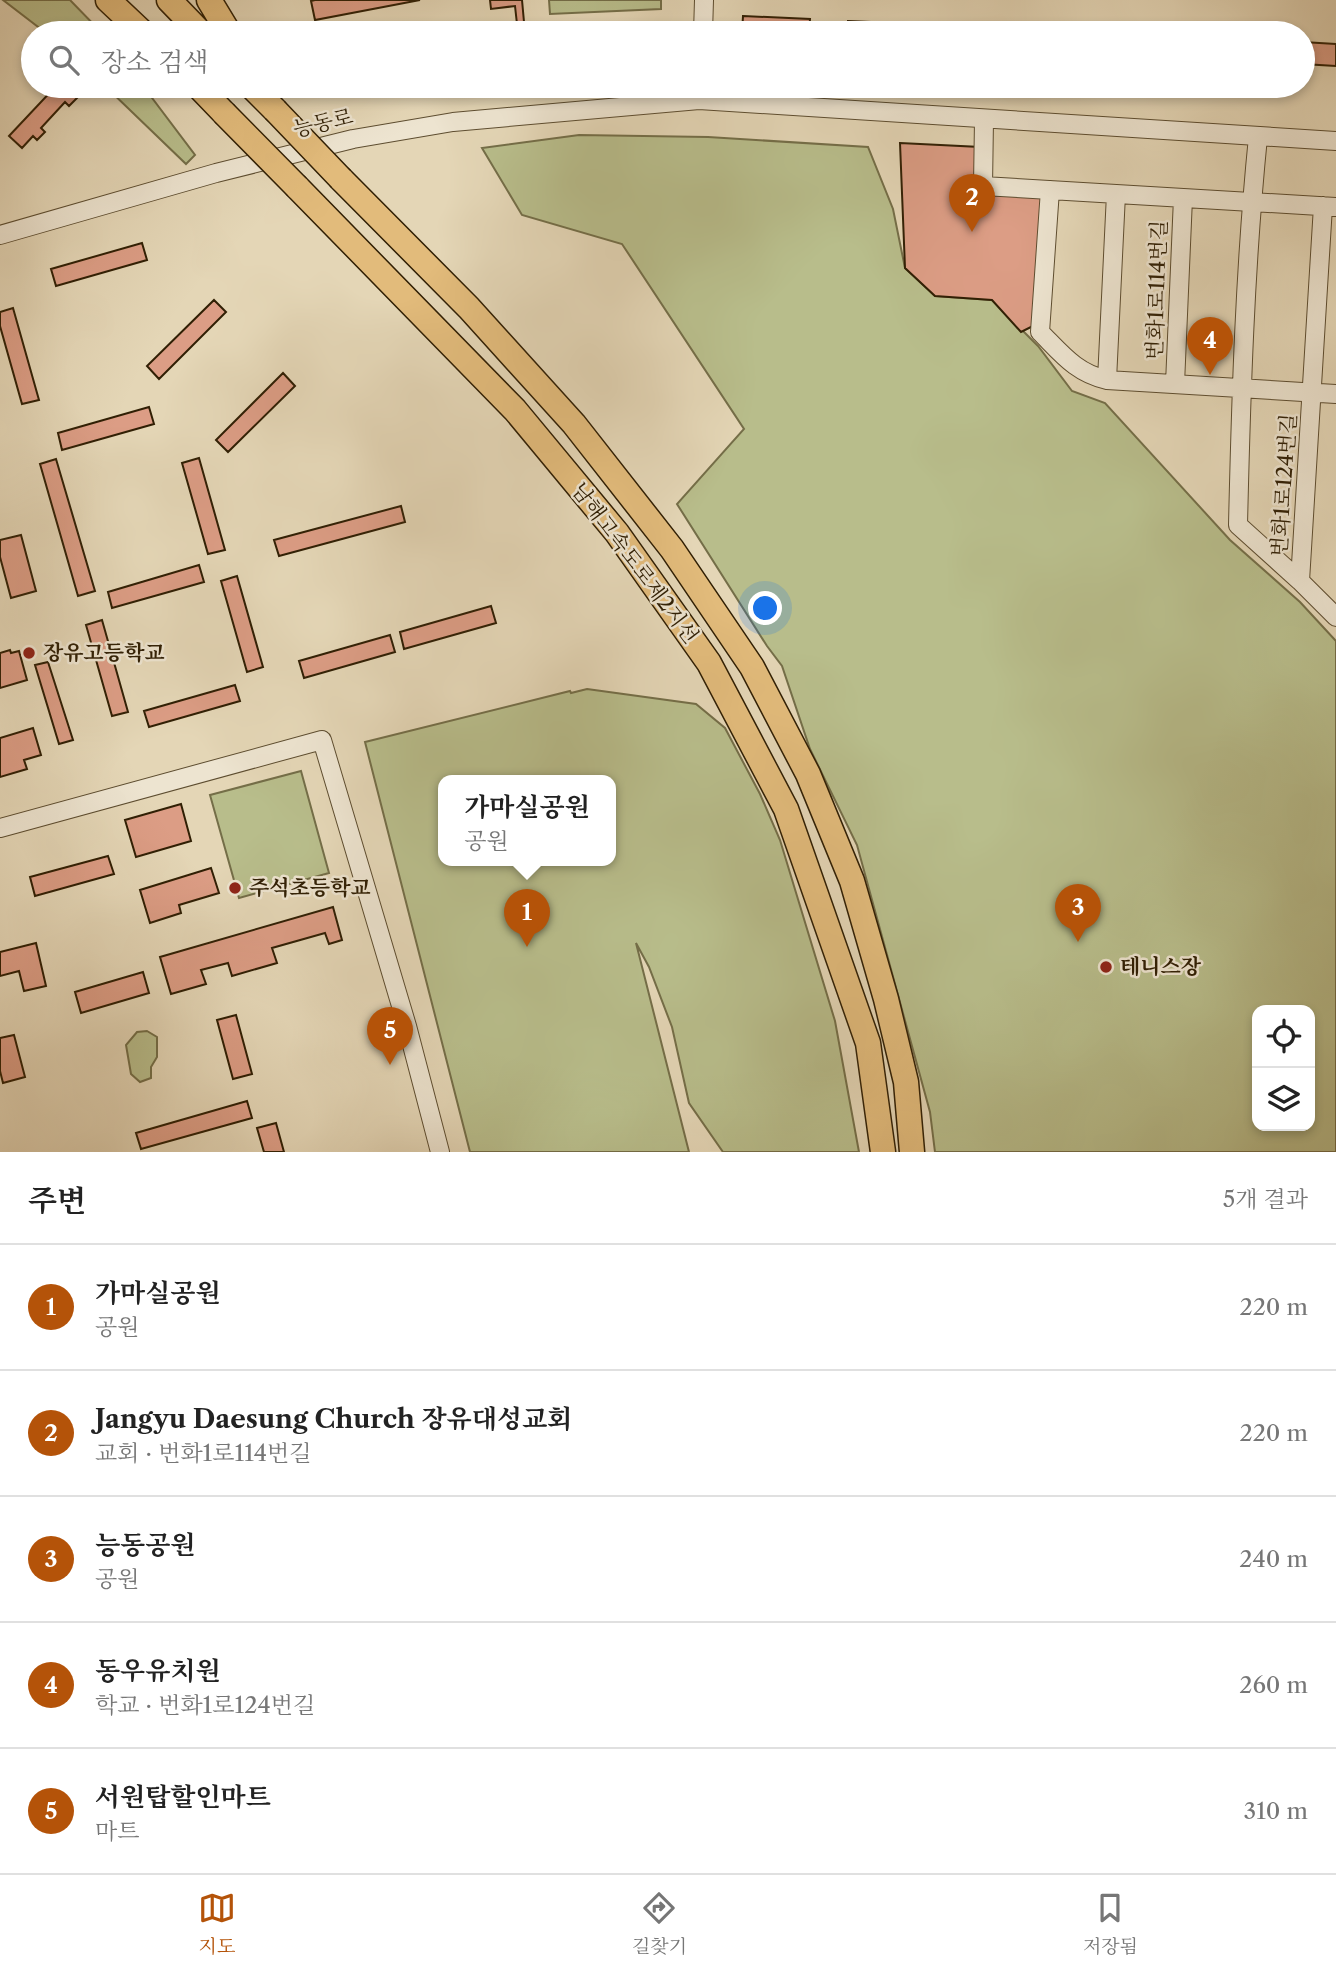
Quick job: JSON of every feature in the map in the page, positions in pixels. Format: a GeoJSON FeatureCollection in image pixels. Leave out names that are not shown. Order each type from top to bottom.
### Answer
{"type":"FeatureCollection","features":[{"type":"Feature","properties":{"kind":"highway"},"geometry":{"type":"LineString","coordinates":[[108,0],[130,21]]}},
{"type":"Feature","properties":{"kind":"highway"},"geometry":{"type":"LineString","coordinates":[[122,0],[140,21]]}},
{"type":"Feature","properties":{"kind":"highway"},"geometry":{"type":"LineString","coordinates":[[169,0],[189,21]]}},
{"type":"Feature","properties":{"kind":"highway"},"geometry":{"type":"LineString","coordinates":[[209,0],[222,21]]}},
{"type":"Feature","properties":{"kind":"highway","name":"남해고속도로제2지선"},"geometry":{"type":"LineString","coordinates":[[210,98],[515,410],[617,534],[709,663],[786,809],[868,1043],[883,1152]]}},
{"type":"Feature","properties":{"kind":"highway","name":"남해고속도로제2지선"},"geometry":{"type":"LineString","coordinates":[[263,98],[469,308],[574,424],[672,549],[752,667],[808,774],[852,881],[886,999],[906,1082],[912,1152]]}},
{"type":"Feature","properties":{"kind":"highway"},"geometry":{"type":"LineString","coordinates":[[268,98],[275,110]]}},
{"type":"Feature","properties":{"kind":"street"},"geometry":{"type":"LineString","coordinates":[[703,21],[704,0]]}},
{"type":"Feature","properties":{"kind":"street","name":"능동로"},"geometry":{"type":"LineString","coordinates":[[0,235],[216,173],[353,139],[453,122],[657,98]]}},
{"type":"Feature","properties":{"kind":"street","name":"능동로"},"geometry":{"type":"LineString","coordinates":[[752,98],[984,120],[1336,141]]}},
{"type":"Feature","properties":{"kind":"street","name":"번화1로114번길"},"geometry":{"type":"LineString","coordinates":[[984,120],[983,186],[1329,206],[1313,392]]}},
{"type":"Feature","properties":{"kind":"street"},"geometry":{"type":"LineString","coordinates":[[1241,388],[1258,137]]}},
{"type":"Feature","properties":{"kind":"street","name":"번화1로124번길"},"geometry":{"type":"LineString","coordinates":[[1050,190],[1040,332],[1088,376],[1107,380],[1336,394]]}},
{"type":"Feature","properties":{"kind":"street"},"geometry":{"type":"LineString","coordinates":[[1107,380],[1116,194]]}},
{"type":"Feature","properties":{"kind":"street","name":"번화1로114번길"},"geometry":{"type":"LineString","coordinates":[[1175,384],[1183,198]]}},
{"type":"Feature","properties":{"kind":"street","name":"번화1로124번길"},"geometry":{"type":"LineString","coordinates":[[1241,388],[1238,525],[1300,581]]}},
{"type":"Feature","properties":{"kind":"street","name":"번화1로124번길"},"geometry":{"type":"LineString","coordinates":[[1300,581],[1313,392]]}},
{"type":"Feature","properties":{"kind":"street"},"geometry":{"type":"LineString","coordinates":[[1300,581],[1336,617]]}},
{"type":"Feature","properties":{"kind":"street"},"geometry":{"type":"LineString","coordinates":[[0,828],[322,740],[407,1026],[440,1152]]}},
{"type":"Feature","properties":{"kind":"green space"},"geometry":{"type":"Polygon","coordinates":[[[3,0],[70,0],[90,21],[30,21],[3,0]]]}},
{"type":"Feature","properties":{"kind":"green space"},"geometry":{"type":"Polygon","coordinates":[[[549,0],[661,0],[661,9],[550,14],[549,0]]]}},
{"type":"Feature","properties":{"kind":"green space"},"geometry":{"type":"Polygon","coordinates":[[[117,98],[152,98],[195,155],[186,164],[117,98]]]}},
{"type":"Feature","properties":{"kind":"green space"},"geometry":{"type":"Polygon","coordinates":[[[579,135],[708,137],[868,147],[893,209],[905,268],[935,296],[992,300],[1038,346],[1072,391],[1105,403],[1230,540],[1300,602],[1336,641],[1336,1152],[935,1152],[930,1112],[857,845],[810,749],[782,666],[677,504],[744,429],[622,244],[522,215],[482,148],[579,135]]]}},
{"type":"Feature","properties":{"kind":"green space"},"geometry":{"type":"Polygon","coordinates":[[[587,689],[696,704],[725,728],[760,794],[780,840],[835,1021],[859,1152],[723,1152],[689,1103],[672,1027],[649,967],[636,943],[689,1152],[470,1152],[365,742],[570,691],[571,693],[587,689]]]}},
{"type":"Feature","properties":{"kind":"green space"},"geometry":{"type":"Polygon","coordinates":[[[301,771],[329,873],[239,898],[210,795],[301,771]]]}},
{"type":"Feature","properties":{"kind":"green space"},"geometry":{"type":"Polygon","coordinates":[[[147,1031],[157,1037],[157,1057],[151,1067],[151,1078],[140,1082],[131,1074],[126,1045],[137,1032],[147,1031]]]}},
{"type":"Feature","properties":{"kind":"building"},"geometry":{"type":"Polygon","coordinates":[[[420,0],[315,20],[311,1],[420,0]]]}},
{"type":"Feature","properties":{"kind":"building"},"geometry":{"type":"Polygon","coordinates":[[[490,0],[522,0],[524,21],[517,21],[515,6],[491,9],[490,0]]]}},
{"type":"Feature","properties":{"kind":"building"},"geometry":{"type":"Polygon","coordinates":[[[743,16],[810,19],[810,21],[743,21],[743,16]]]}},
{"type":"Feature","properties":{"kind":"building"},"geometry":{"type":"Polygon","coordinates":[[[1315,43],[1336,44],[1336,66],[1315,65],[1315,43]]]}},
{"type":"Feature","properties":{"kind":"building"},"geometry":{"type":"Polygon","coordinates":[[[45,98],[77,98],[69,106],[65,102],[41,128],[45,132],[37,140],[33,136],[22,148],[9,136],[45,98]]]}},
{"type":"Feature","properties":{"kind":"building"},"geometry":{"type":"Polygon","coordinates":[[[900,143],[980,147],[981,190],[1043,195],[1035,325],[1021,332],[992,300],[935,296],[905,268],[900,143]]]}},
{"type":"Feature","properties":{"kind":"building"},"geometry":{"type":"Polygon","coordinates":[[[142,243],[147,260],[56,286],[51,269],[142,243]]]}},
{"type":"Feature","properties":{"kind":"building"},"geometry":{"type":"Polygon","coordinates":[[[214,300],[226,312],[159,379],[147,366],[214,300]]]}},
{"type":"Feature","properties":{"kind":"building"},"geometry":{"type":"Polygon","coordinates":[[[13,308],[39,400],[22,404],[0,326],[0,312],[13,308]]]}},
{"type":"Feature","properties":{"kind":"building"},"geometry":{"type":"Polygon","coordinates":[[[283,373],[295,386],[228,452],[216,440],[283,373]]]}},
{"type":"Feature","properties":{"kind":"building"},"geometry":{"type":"Polygon","coordinates":[[[149,407],[154,424],[62,450],[58,433],[149,407]]]}},
{"type":"Feature","properties":{"kind":"building"},"geometry":{"type":"Polygon","coordinates":[[[199,458],[225,550],[208,554],[182,463],[199,458]]]}},
{"type":"Feature","properties":{"kind":"building"},"geometry":{"type":"Polygon","coordinates":[[[56,459],[95,591],[78,596],[40,464],[56,459]]]}},
{"type":"Feature","properties":{"kind":"building"},"geometry":{"type":"Polygon","coordinates":[[[401,506],[405,522],[279,556],[274,540],[401,506]]]}},
{"type":"Feature","properties":{"kind":"building"},"geometry":{"type":"Polygon","coordinates":[[[21,535],[36,591],[11,598],[0,557],[0,540],[21,535]]]}},
{"type":"Feature","properties":{"kind":"building"},"geometry":{"type":"Polygon","coordinates":[[[199,565],[204,582],[112,608],[108,592],[199,565]]]}},
{"type":"Feature","properties":{"kind":"building"},"geometry":{"type":"Polygon","coordinates":[[[237,576],[263,667],[247,672],[221,581],[237,576]]]}},
{"type":"Feature","properties":{"kind":"building"},"geometry":{"type":"Polygon","coordinates":[[[491,606],[496,623],[404,649],[400,632],[491,606]]]}},
{"type":"Feature","properties":{"kind":"building"},"geometry":{"type":"Polygon","coordinates":[[[102,620],[128,712],[112,716],[86,625],[102,620]]]}},
{"type":"Feature","properties":{"kind":"building"},"geometry":{"type":"Polygon","coordinates":[[[390,635],[395,652],[304,678],[299,661],[390,635]]]}},
{"type":"Feature","properties":{"kind":"building"},"geometry":{"type":"Polygon","coordinates":[[[10,650],[11,653],[19,651],[27,680],[0,688],[0,653],[10,650]]]}},
{"type":"Feature","properties":{"kind":"building"},"geometry":{"type":"Polygon","coordinates":[[[48,662],[73,740],[59,744],[35,665],[48,662]]]}},
{"type":"Feature","properties":{"kind":"building"},"geometry":{"type":"Polygon","coordinates":[[[235,685],[240,701],[149,727],[144,711],[235,685]]]}},
{"type":"Feature","properties":{"kind":"building"},"geometry":{"type":"Polygon","coordinates":[[[33,728],[41,755],[24,760],[27,769],[0,777],[0,738],[33,728]]]}},
{"type":"Feature","properties":{"kind":"building"},"geometry":{"type":"Polygon","coordinates":[[[181,804],[191,841],[136,857],[125,820],[181,804]]]}},
{"type":"Feature","properties":{"kind":"building"},"geometry":{"type":"Polygon","coordinates":[[[108,856],[114,874],[35,896],[30,877],[108,856]]]}},
{"type":"Feature","properties":{"kind":"building"},"geometry":{"type":"Polygon","coordinates":[[[211,868],[219,893],[179,905],[181,913],[150,923],[140,890],[211,868]]]}},
{"type":"Feature","properties":{"kind":"building"},"geometry":{"type":"Polygon","coordinates":[[[333,907],[342,940],[329,944],[325,933],[272,948],[277,963],[232,976],[228,963],[201,970],[206,984],[171,994],[160,957],[333,907]]]}},
{"type":"Feature","properties":{"kind":"building"},"geometry":{"type":"Polygon","coordinates":[[[36,943],[46,986],[24,991],[19,971],[0,976],[0,952],[36,943]]]}},
{"type":"Feature","properties":{"kind":"building"},"geometry":{"type":"Polygon","coordinates":[[[143,972],[149,993],[81,1013],[75,992],[143,972]]]}},
{"type":"Feature","properties":{"kind":"building"},"geometry":{"type":"Polygon","coordinates":[[[236,1015],[252,1074],[233,1079],[217,1020],[236,1015]]]}},
{"type":"Feature","properties":{"kind":"building"},"geometry":{"type":"Polygon","coordinates":[[[14,1035],[25,1077],[3,1083],[0,1071],[0,1038],[14,1035]]]}},
{"type":"Feature","properties":{"kind":"building"},"geometry":{"type":"Polygon","coordinates":[[[247,1101],[252,1118],[141,1149],[136,1133],[247,1101]]]}},
{"type":"Feature","properties":{"kind":"building"},"geometry":{"type":"Polygon","coordinates":[[[276,1123],[284,1152],[264,1152],[257,1128],[276,1123]]]}},
{"type":"Feature","properties":{"kind":"place","name":"Jangyu Daesung Church 장유대성교회"},"geometry":{"type":"Point","coordinates":[972,232]}},
{"type":"Feature","properties":{"kind":"place","name":"동우유치원"},"geometry":{"type":"Point","coordinates":[1210,375]}},
{"type":"Feature","properties":{"kind":"place","name":"장유고등학교"},"geometry":{"type":"Point","coordinates":[29,653]}},
{"type":"Feature","properties":{"kind":"place","name":"주석초등학교"},"geometry":{"type":"Point","coordinates":[235,888]}},
{"type":"Feature","properties":{"kind":"place","name":"능동공원"},"geometry":{"type":"Point","coordinates":[1078,942]}},
{"type":"Feature","properties":{"kind":"place","name":"가마실공원"},"geometry":{"type":"Point","coordinates":[527,947]}},
{"type":"Feature","properties":{"kind":"place","name":"테니스장"},"geometry":{"type":"Point","coordinates":[1106,967]}},
{"type":"Feature","properties":{"kind":"place","name":"서원탑할인마트"},"geometry":{"type":"Point","coordinates":[390,1065]}}]}
